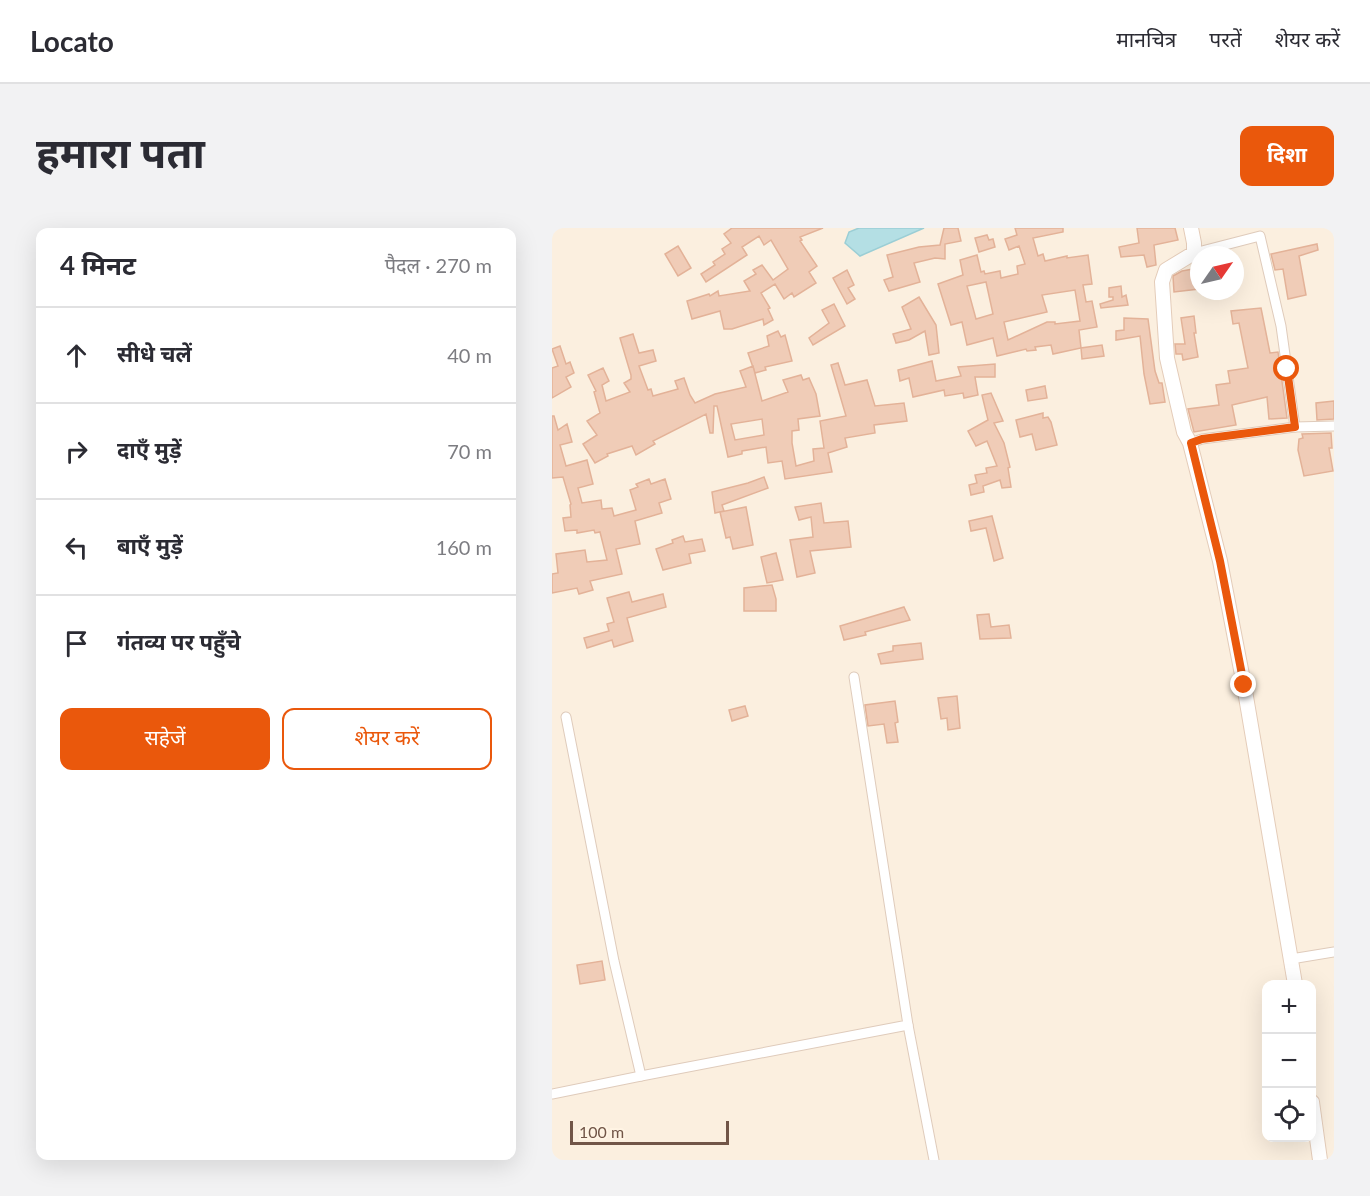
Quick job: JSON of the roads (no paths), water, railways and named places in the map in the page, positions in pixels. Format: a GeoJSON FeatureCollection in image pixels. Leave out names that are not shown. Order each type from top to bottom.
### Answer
{"type":"FeatureCollection","features":[{"type":"Feature","properties":{"kind":"street"},"geometry":{"type":"LineString","coordinates":[[1191,228],[1194,246]]}},
{"type":"Feature","properties":{"kind":"street"},"geometry":{"type":"LineString","coordinates":[[1221,246],[1260,236],[1281,326],[1295,427]]}},
{"type":"Feature","properties":{"kind":"street"},"geometry":{"type":"LineString","coordinates":[[1190,255],[1166,270],[1162,282],[1167,358],[1184,432],[1191,443],[1220,561],[1244,685],[1295,980]]}},
{"type":"Feature","properties":{"kind":"street"},"geometry":{"type":"LineString","coordinates":[[1191,443],[1202,439],[1295,427],[1334,426]]}},
{"type":"Feature","properties":{"kind":"street"},"geometry":{"type":"LineString","coordinates":[[854,677],[908,1025],[934,1160]]}},
{"type":"Feature","properties":{"kind":"street"},"geometry":{"type":"LineString","coordinates":[[566,717],[614,961],[641,1076]]}},
{"type":"Feature","properties":{"kind":"street"},"geometry":{"type":"LineString","coordinates":[[1292,959],[1334,952]]}},
{"type":"Feature","properties":{"kind":"street"},"geometry":{"type":"LineString","coordinates":[[552,1094],[908,1025]]}},
{"type":"Feature","properties":{"kind":"street"},"geometry":{"type":"LineString","coordinates":[[1316,1134],[1320,1160]]}},
{"type":"Feature","properties":{"kind":"water"},"geometry":{"type":"Polygon","coordinates":[[[859,228],[924,228],[860,256],[845,243],[849,232],[859,228]]]}}]}
